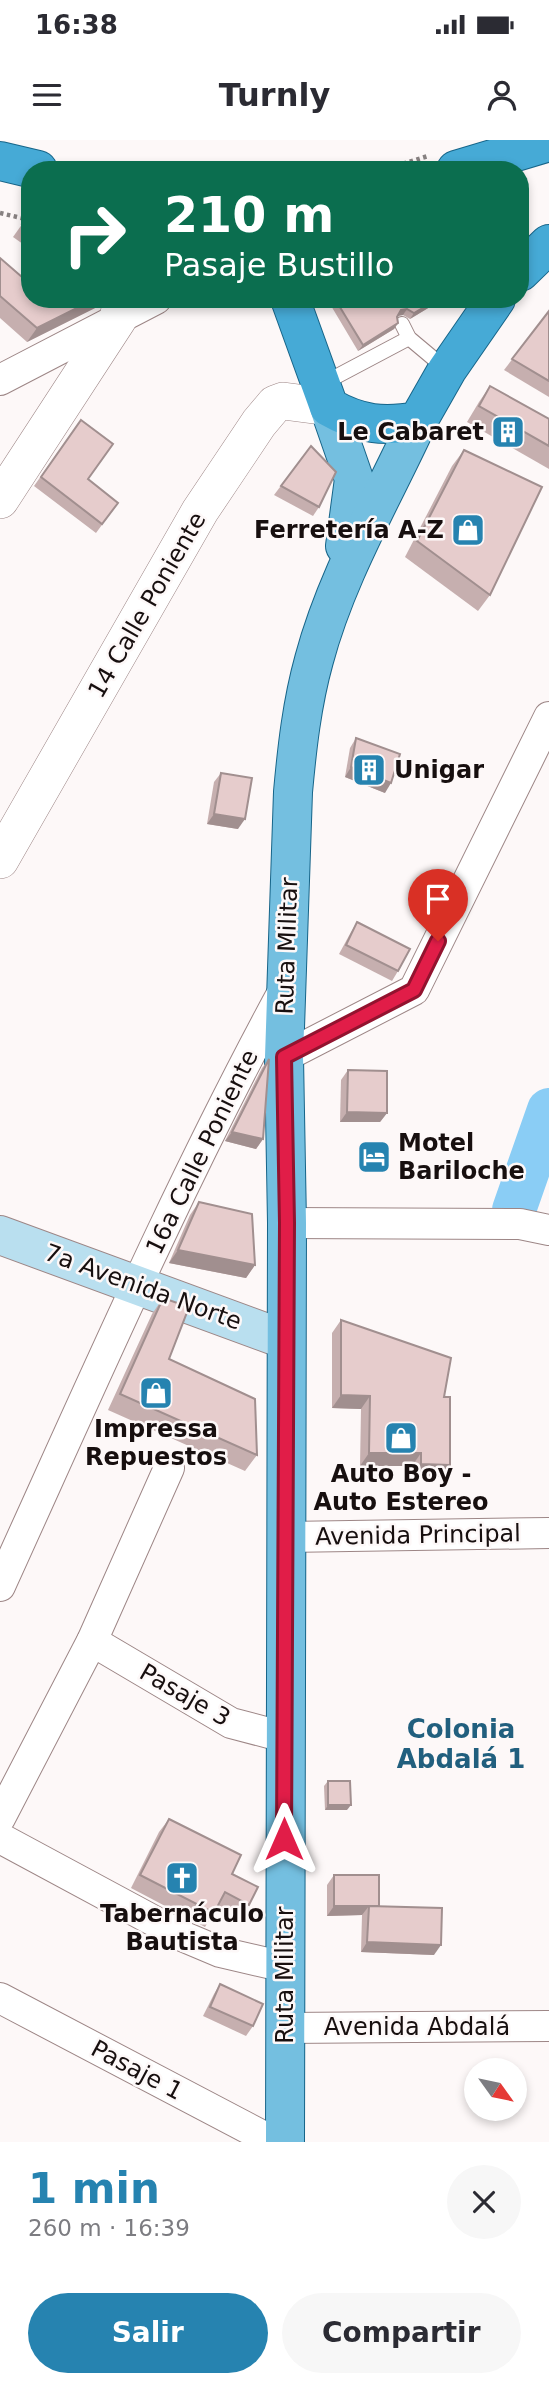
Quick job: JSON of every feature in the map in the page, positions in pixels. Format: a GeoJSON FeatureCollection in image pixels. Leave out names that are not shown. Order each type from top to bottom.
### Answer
{"type":"FeatureCollection","features":[{"type":"Feature","properties":{"kind":"highway"},"geometry":{"type":"LineString","coordinates":[[448,161],[549,142]]}},
{"type":"Feature","properties":{"kind":"highway"},"geometry":{"type":"LineString","coordinates":[[0,161],[21,166]]}},
{"type":"Feature","properties":{"kind":"highway"},"geometry":{"type":"LineString","coordinates":[[0,187],[21,193]]}},
{"type":"Feature","properties":{"kind":"highway"},"geometry":{"type":"LineString","coordinates":[[529,263],[549,244]]}},
{"type":"Feature","properties":{"kind":"highway"},"geometry":{"type":"LineString","coordinates":[[293,308],[325,396],[369,424],[387,426],[418,421],[447,370],[490,308]]}},
{"type":"Feature","properties":{"kind":"main road","name":"Ruta Militar"},"geometry":{"type":"LineString","coordinates":[[325,396],[354,479],[354,498],[336,596]]}},
{"type":"Feature","properties":{"kind":"main road","name":"Ruta Militar"},"geometry":{"type":"LineString","coordinates":[[285,2142],[287,1223],[284,1057],[296,751],[314,660],[336,596],[418,421]]}},
{"type":"Feature","properties":{"kind":"main road","name":"7a Avenida Norte"},"geometry":{"type":"LineString","coordinates":[[0,1235],[286,1340]]}},
{"type":"Feature","properties":{"kind":"street"},"geometry":{"type":"LineString","coordinates":[[0,380],[120,309]]}},
{"type":"Feature","properties":{"kind":"street"},"geometry":{"type":"LineString","coordinates":[[0,498],[120,309]]}},
{"type":"Feature","properties":{"kind":"street","name":"14 Calle Poniente"},"geometry":{"type":"LineString","coordinates":[[0,860],[200,511],[259,423],[275,404],[325,396]]}},
{"type":"Feature","properties":{"kind":"street"},"geometry":{"type":"LineString","coordinates":[[284,1057],[414,990],[549,717]]}},
{"type":"Feature","properties":{"kind":"street","name":"16a Calle Poniente"},"geometry":{"type":"LineString","coordinates":[[0,1586],[138,1284],[248,1057],[286,987]]}},
{"type":"Feature","properties":{"kind":"street"},"geometry":{"type":"LineString","coordinates":[[287,1223],[520,1223],[549,1230]]}},
{"type":"Feature","properties":{"kind":"street"},"geometry":{"type":"LineString","coordinates":[[0,1818],[92,1641],[169,1468]]}},
{"type":"Feature","properties":{"kind":"street","name":"Avenida Principal"},"geometry":{"type":"LineString","coordinates":[[286,1537],[549,1533]]}},
{"type":"Feature","properties":{"kind":"street","name":"Pasaje 3"},"geometry":{"type":"LineString","coordinates":[[92,1641],[231,1723],[284,1737]]}},
{"type":"Feature","properties":{"kind":"street"},"geometry":{"type":"LineString","coordinates":[[0,1838],[182,1936],[220,1952],[285,1967]]}},
{"type":"Feature","properties":{"kind":"street","name":"Pasaje 1"},"geometry":{"type":"LineString","coordinates":[[0,1998],[274,2142]]}},
{"type":"Feature","properties":{"kind":"street","name":"Avenida Abdalá"},"geometry":{"type":"LineString","coordinates":[[285,2028],[549,2026]]}},
{"type":"Feature","properties":{"kind":"lane"},"geometry":{"type":"LineString","coordinates":[[325,396],[405,331],[447,370]]}},
{"type":"Feature","properties":{"kind":"path"},"geometry":{"type":"LineString","coordinates":[[0,213],[21,218]]}},
{"type":"Feature","properties":{"kind":"building"},"geometry":{"type":"Polygon","coordinates":[[[0,258],[21,276],[21,308],[77,308],[37,328],[0,296],[0,258]]]}},
{"type":"Feature","properties":{"kind":"building"},"geometry":{"type":"Polygon","coordinates":[[[340,308],[423,308],[414,313],[407,309],[401,310],[397,317],[398,323],[363,345],[340,308]]]}},
{"type":"Feature","properties":{"kind":"building"},"geometry":{"type":"Polygon","coordinates":[[[549,311],[549,381],[512,359],[549,311]]]}},
{"type":"Feature","properties":{"kind":"building"},"geometry":{"type":"Polygon","coordinates":[[[490,386],[549,419],[549,446],[479,406],[490,386]]]}},
{"type":"Feature","properties":{"kind":"building"},"geometry":{"type":"Polygon","coordinates":[[[81,420],[113,444],[88,479],[118,503],[102,524],[41,477],[81,420]]]}},
{"type":"Feature","properties":{"kind":"building"},"geometry":{"type":"Polygon","coordinates":[[[311,446],[336,472],[319,507],[281,486],[311,446]]]}},
{"type":"Feature","properties":{"kind":"building","name":"Ferretería A-Z"},"geometry":{"type":"Polygon","coordinates":[[[464,450],[542,487],[490,595],[417,541],[464,450]]]}},
{"type":"Feature","properties":{"kind":"building"},"geometry":{"type":"Polygon","coordinates":[[[356,738],[400,754],[391,783],[351,767],[356,738]]]}},
{"type":"Feature","properties":{"kind":"building"},"geometry":{"type":"Polygon","coordinates":[[[221,773],[252,778],[245,819],[214,814],[221,773]]]}},
{"type":"Feature","properties":{"kind":"building"},"geometry":{"type":"Polygon","coordinates":[[[357,922],[410,949],[398,971],[346,945],[357,922]]]}},
{"type":"Feature","properties":{"kind":"building"},"geometry":{"type":"Polygon","coordinates":[[[269,1059],[263,1139],[232,1132],[269,1059]]]}},
{"type":"Feature","properties":{"kind":"building"},"geometry":{"type":"Polygon","coordinates":[[[348,1070],[387,1071],[387,1113],[347,1112],[348,1070]]]}},
{"type":"Feature","properties":{"kind":"building"},"geometry":{"type":"Polygon","coordinates":[[[199,1202],[252,1214],[255,1265],[178,1250],[199,1202]]]}},
{"type":"Feature","properties":{"kind":"building","name":"Impressa Repuestos"},"geometry":{"type":"Polygon","coordinates":[[[163,1298],[189,1307],[169,1359],[255,1399],[257,1455],[120,1394],[163,1298]]]}},
{"type":"Feature","properties":{"kind":"building"},"geometry":{"type":"Polygon","coordinates":[[[341,1320],[451,1358],[444,1397],[450,1397],[450,1465],[421,1464],[421,1453],[369,1453],[370,1396],[341,1395],[341,1320]]]}},
{"type":"Feature","properties":{"kind":"building"},"geometry":{"type":"Polygon","coordinates":[[[328,1781],[350,1781],[351,1805],[328,1805],[328,1781]]]}},
{"type":"Feature","properties":{"kind":"building","name":"Tabernáculo Bautista"},"geometry":{"type":"Polygon","coordinates":[[[169,1819],[241,1855],[232,1874],[258,1887],[249,1905],[225,1892],[214,1913],[140,1875],[169,1819]]]}},
{"type":"Feature","properties":{"kind":"building"},"geometry":{"type":"Polygon","coordinates":[[[334,1875],[379,1875],[379,1906],[334,1906],[334,1875]]]}},
{"type":"Feature","properties":{"kind":"building"},"geometry":{"type":"Polygon","coordinates":[[[369,1906],[442,1908],[441,1945],[367,1942],[369,1906]]]}},
{"type":"Feature","properties":{"kind":"building"},"geometry":{"type":"Polygon","coordinates":[[[220,1984],[263,2004],[253,2026],[210,2007],[220,1984]]]}},
{"type":"Feature","properties":{"kind":"waterway"},"geometry":{"type":"LineString","coordinates":[[514,1210],[549,1110]]}},
{"type":"Feature","properties":{"kind":"place","name":"Le Cabaret"},"geometry":{"type":"Point","coordinates":[508,432]}},
{"type":"Feature","properties":{"kind":"place","name":"Ferretería A-Z"},"geometry":{"type":"Point","coordinates":[468,530]}},
{"type":"Feature","properties":{"kind":"place","name":"Unigar"},"geometry":{"type":"Point","coordinates":[369,770]}},
{"type":"Feature","properties":{"kind":"place","name":"Motel Bariloche"},"geometry":{"type":"Point","coordinates":[374,1157]}},
{"type":"Feature","properties":{"kind":"place","name":"Impressa Repuestos"},"geometry":{"type":"Point","coordinates":[156,1393]}},
{"type":"Feature","properties":{"kind":"place","name":"Auto Boy - Auto Estereo"},"geometry":{"type":"Point","coordinates":[401,1438]}},
{"type":"Feature","properties":{"kind":"place","name":"Tabernáculo Bautista"},"geometry":{"type":"Point","coordinates":[182,1878]}},
{"type":"Feature","properties":{"kind":"district","name":"Colonia Abdalá 1"},"geometry":{"type":"Point","coordinates":[461,1744]}},
{"type":"Feature","properties":{"kind":"route"},"geometry":{"type":"LineString","coordinates":[[284,1839],[287,1223],[284,1057],[414,990],[438,941]]}}]}
